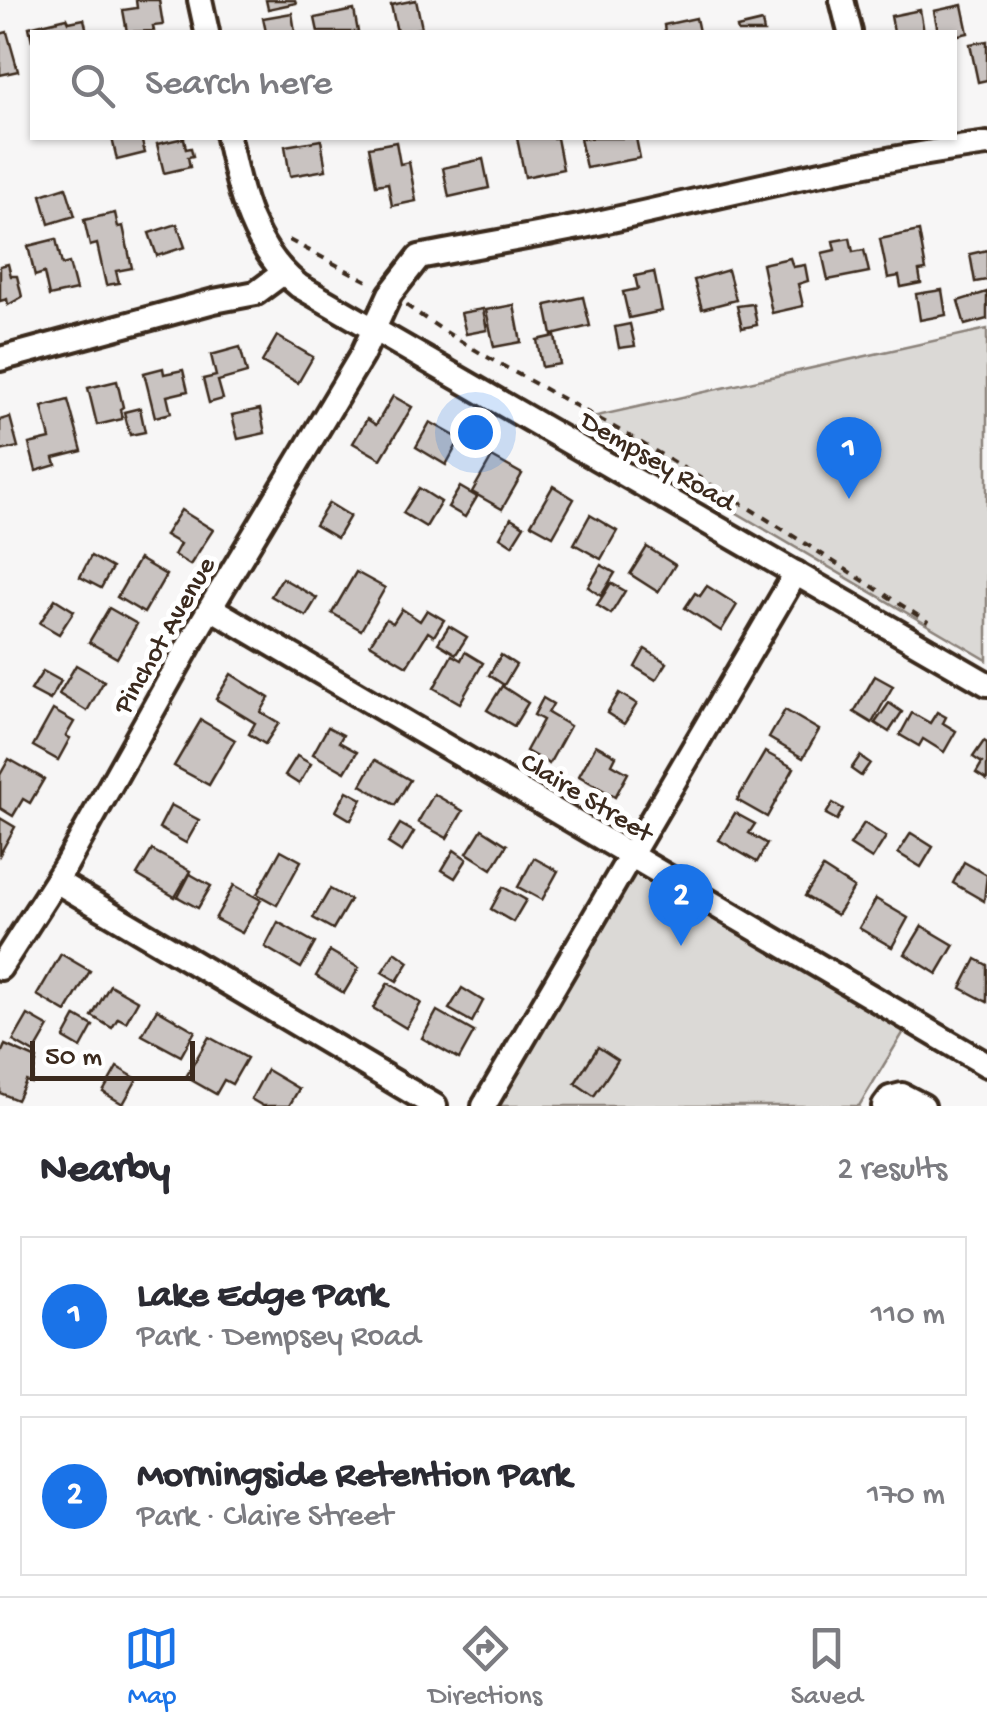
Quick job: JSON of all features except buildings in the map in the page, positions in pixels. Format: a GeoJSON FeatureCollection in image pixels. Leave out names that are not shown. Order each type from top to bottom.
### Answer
{"type":"FeatureCollection","features":[{"type":"Feature","properties":{"kind":"street"},"geometry":{"type":"LineString","coordinates":[[200,0],[207,30]]}},
{"type":"Feature","properties":{"kind":"street"},"geometry":{"type":"LineString","coordinates":[[842,0],[850,30]]}},
{"type":"Feature","properties":{"kind":"street"},"geometry":{"type":"LineString","coordinates":[[0,359],[256,293],[291,279],[249,219],[229,140]]}},
{"type":"Feature","properties":{"kind":"street"},"geometry":{"type":"LineString","coordinates":[[874,140],[880,162]]}},
{"type":"Feature","properties":{"kind":"street","name":"Pinchot Avenue"},"geometry":{"type":"LineString","coordinates":[[0,968],[56,881],[376,328],[390,294],[419,256],[586,226],[880,162],[987,144]]}},
{"type":"Feature","properties":{"kind":"street","name":"Dempsey Road"},"geometry":{"type":"LineString","coordinates":[[291,279],[987,684]]}},
{"type":"Feature","properties":{"kind":"street"},"geometry":{"type":"LineString","coordinates":[[484,1106],[796,573]]}},
{"type":"Feature","properties":{"kind":"street","name":"Claire Street"},"geometry":{"type":"LineString","coordinates":[[211,608],[987,1066]]}},
{"type":"Feature","properties":{"kind":"street"},"geometry":{"type":"LineString","coordinates":[[56,881],[435,1106]]}},
{"type":"Feature","properties":{"kind":"street"},"geometry":{"type":"LineString","coordinates":[[884,1106],[890,1098],[902,1095],[923,1106]]}},
{"type":"Feature","properties":{"kind":"path"},"geometry":{"type":"LineString","coordinates":[[282,235],[350,272]]}},
{"type":"Feature","properties":{"kind":"path"},"geometry":{"type":"LineString","coordinates":[[418,313],[819,550],[928,622]]}},
{"type":"Feature","properties":{"kind":"shaded area"},"geometry":{"type":"Polygon","coordinates":[[[987,329],[987,660],[579,420],[987,329]]]}},
{"type":"Feature","properties":{"kind":"shaded area"},"geometry":{"type":"Polygon","coordinates":[[[631,855],[911,1020],[859,1106],[484,1106],[631,855]]]}},
{"type":"Feature","properties":{"kind":"place","name":"Lake Edge Park"},"geometry":{"type":"Point","coordinates":[849,499]}},
{"type":"Feature","properties":{"kind":"place","name":"Morningside Retention Park"},"geometry":{"type":"Point","coordinates":[681,946]}}]}
